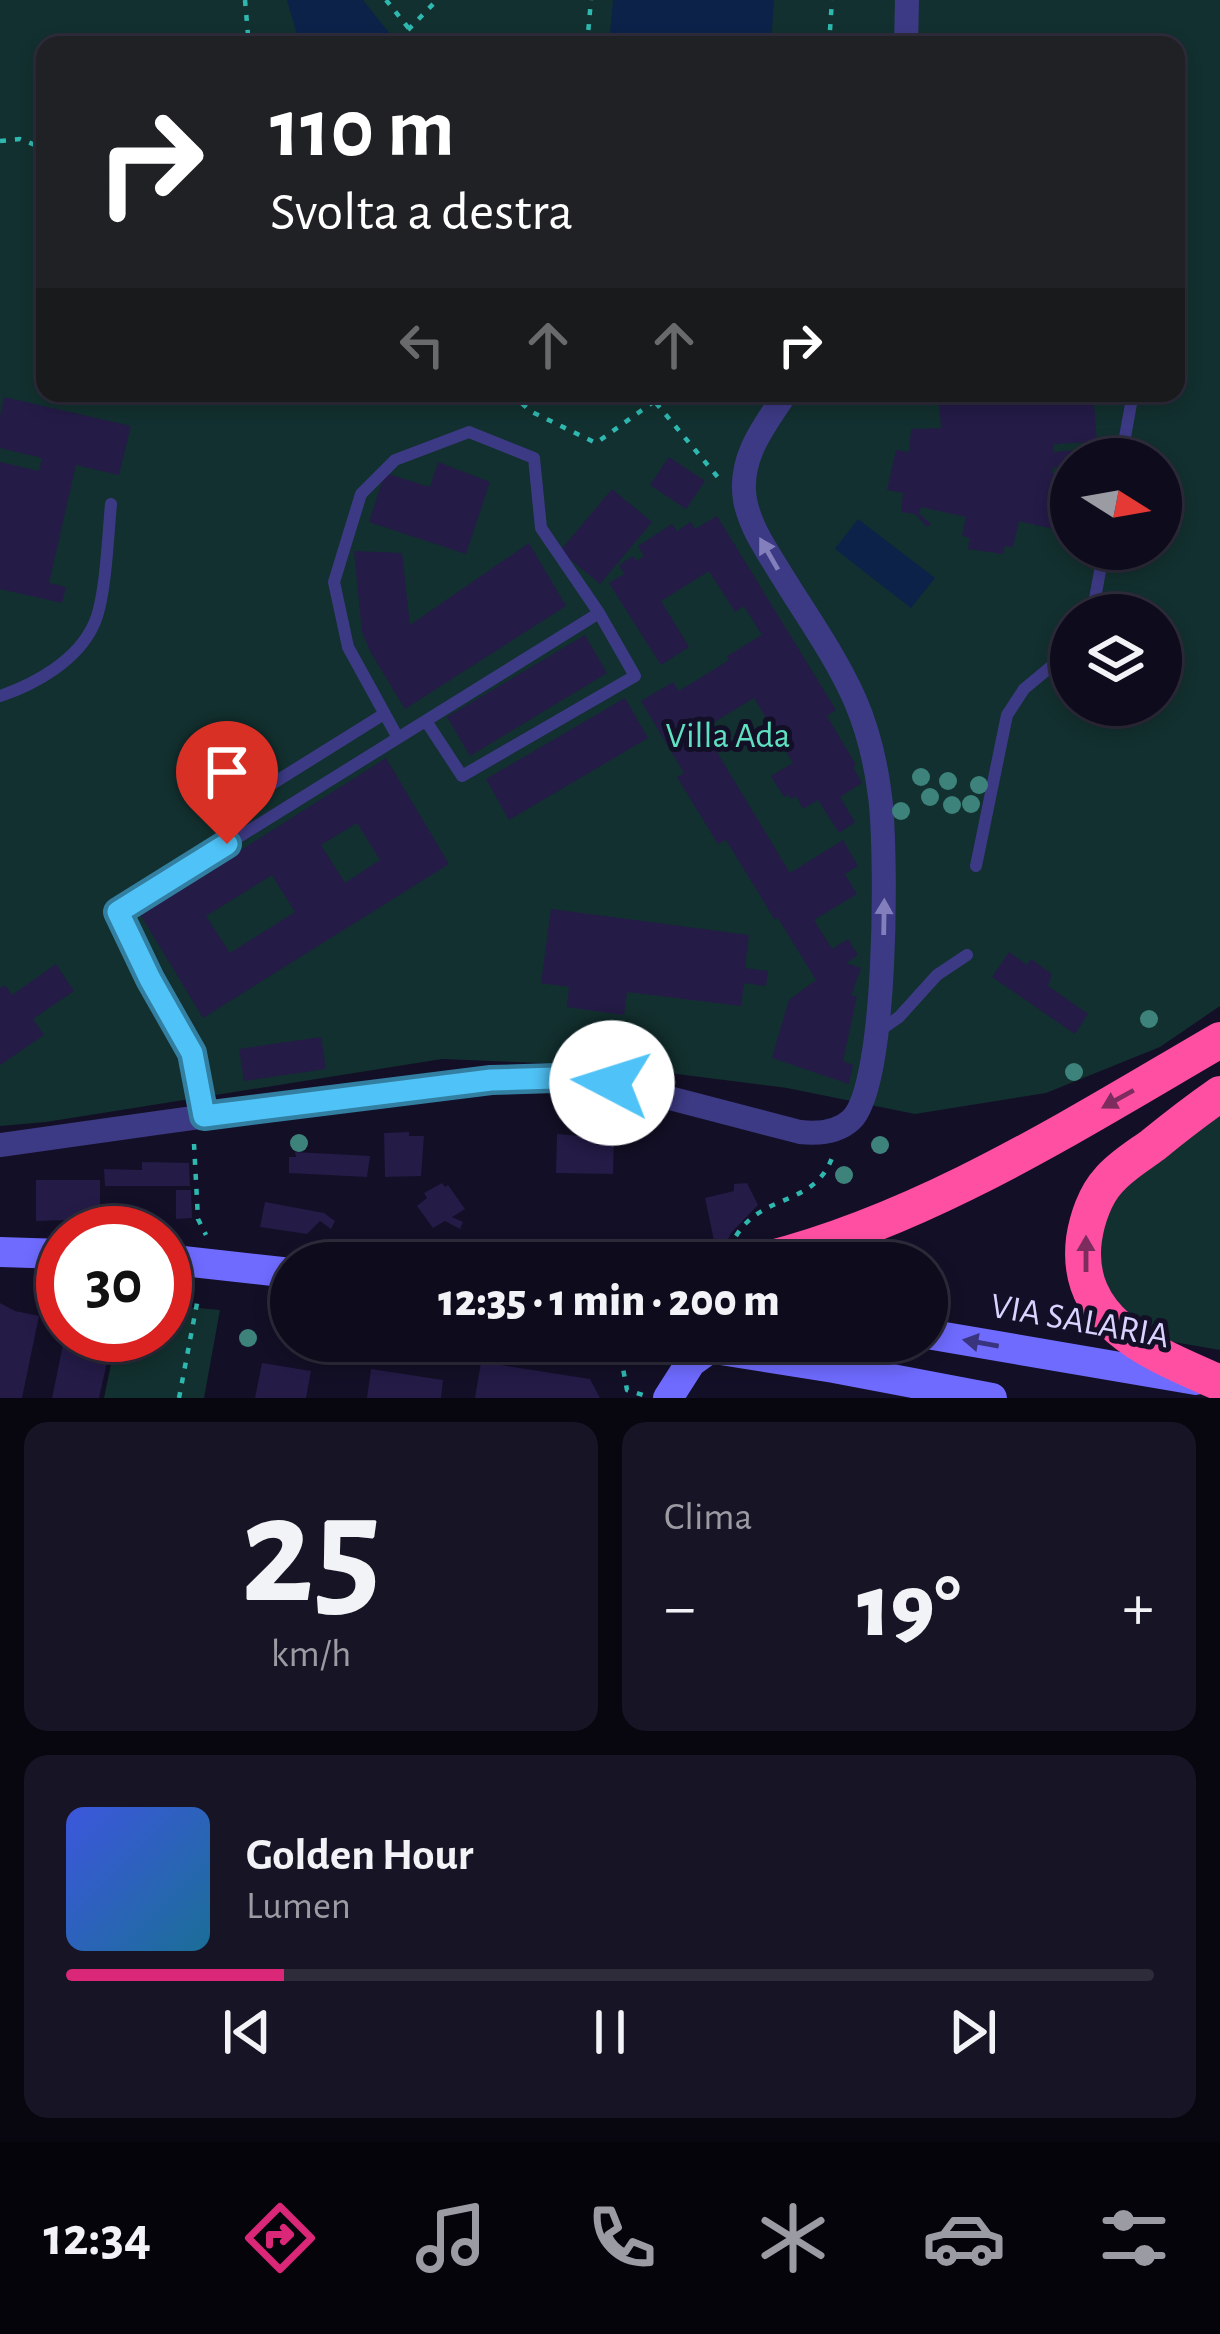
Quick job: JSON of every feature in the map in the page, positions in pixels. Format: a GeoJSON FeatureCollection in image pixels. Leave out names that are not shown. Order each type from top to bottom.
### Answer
{"type":"FeatureCollection","features":[{"type":"Feature","properties":{"kind":"highway"},"geometry":{"type":"LineString","coordinates":[[811,1242],[840,1238],[934,1198],[1220,1040]]}},
{"type":"Feature","properties":{"kind":"highway"},"geometry":{"type":"LineString","coordinates":[[1220,1094],[1106,1183],[1091,1213],[1084,1260],[1090,1288],[1114,1325],[1158,1355],[1220,1384]]}},
{"type":"Feature","properties":{"kind":"main road"},"geometry":{"type":"LineString","coordinates":[[0,1252],[36,1253]]}},
{"type":"Feature","properties":{"kind":"main road"},"geometry":{"type":"LineString","coordinates":[[192,1262],[270,1271]]}},
{"type":"Feature","properties":{"kind":"main road","name":"VIA SALARIA"},"geometry":{"type":"LineString","coordinates":[[948,1338],[1220,1384]]}},
{"type":"Feature","properties":{"kind":"main road"},"geometry":{"type":"LineString","coordinates":[[653,1396],[693,1362]]}},
{"type":"Feature","properties":{"kind":"main road"},"geometry":{"type":"LineString","coordinates":[[793,1362],[924,1392],[992,1398]]}},
{"type":"Feature","properties":{"kind":"street"},"geometry":{"type":"LineString","coordinates":[[906,36],[908,0]]}},
{"type":"Feature","properties":{"kind":"street"},"geometry":{"type":"LineString","coordinates":[[0,1144],[491,1080],[568,1078],[627,1087],[800,1132],[826,1132],[852,1120],[868,1085],[883,959],[879,786],[869,743],[845,681],[766,550],[746,506],[746,463],[780,402]]}},
{"type":"Feature","properties":{"kind":"lane"},"geometry":{"type":"LineString","coordinates":[[1125,438],[1131,402]]}},
{"type":"Feature","properties":{"kind":"lane"},"geometry":{"type":"LineString","coordinates":[[398,738],[348,647],[334,582],[361,494],[395,460],[469,432],[533,458],[541,528],[635,676],[462,776],[426,721]]}},
{"type":"Feature","properties":{"kind":"lane"},"geometry":{"type":"LineString","coordinates":[[0,696],[58,667],[81,647],[96,621],[110,503]]}},
{"type":"Feature","properties":{"kind":"lane"},"geometry":{"type":"LineString","coordinates":[[204,1116],[192,1053],[118,912],[599,613]]}},
{"type":"Feature","properties":{"kind":"lane"},"geometry":{"type":"LineString","coordinates":[[976,866],[1006,715],[1024,689],[1050,667]]}},
{"type":"Feature","properties":{"kind":"lane"},"geometry":{"type":"LineString","coordinates":[[236,807],[384,713]]}},
{"type":"Feature","properties":{"kind":"lane"},"geometry":{"type":"LineString","coordinates":[[875,1033],[898,1017],[937,975],[968,955]]}},
{"type":"Feature","properties":{"kind":"path"},"geometry":{"type":"LineString","coordinates":[[245,0],[249,36]]}},
{"type":"Feature","properties":{"kind":"path"},"geometry":{"type":"LineString","coordinates":[[386,0],[414,36]]}},
{"type":"Feature","properties":{"kind":"path"},"geometry":{"type":"LineString","coordinates":[[408,30],[437,0]]}},
{"type":"Feature","properties":{"kind":"path"},"geometry":{"type":"LineString","coordinates":[[587,36],[591,0]]}},
{"type":"Feature","properties":{"kind":"path"},"geometry":{"type":"LineString","coordinates":[[830,36],[832,0]]}},
{"type":"Feature","properties":{"kind":"path"},"geometry":{"type":"LineString","coordinates":[[0,141],[20,139],[36,145]]}},
{"type":"Feature","properties":{"kind":"path"},"geometry":{"type":"LineString","coordinates":[[520,402],[596,443],[656,403],[746,506]]}},
{"type":"Feature","properties":{"kind":"path"},"geometry":{"type":"LineString","coordinates":[[195,1149],[199,1220],[206,1235]]}},
{"type":"Feature","properties":{"kind":"path"},"geometry":{"type":"LineString","coordinates":[[738,1242],[739,1230],[771,1204],[808,1192],[832,1158]]}},
{"type":"Feature","properties":{"kind":"path"},"geometry":{"type":"LineString","coordinates":[[179,1398],[198,1298]]}},
{"type":"Feature","properties":{"kind":"path"},"geometry":{"type":"LineString","coordinates":[[622,1362],[627,1390],[653,1396]]}},
{"type":"Feature","properties":{"kind":"green space","name":"Villa Ada"},"geometry":{"type":"Polygon","coordinates":[[[0,0],[1220,0],[1220,1006],[1160,1047],[1046,1093],[915,1114],[787,1088],[613,1066],[442,1059],[0,1126],[0,0]]]}},
{"type":"Feature","properties":{"kind":"green space"},"geometry":{"type":"Polygon","coordinates":[[[1220,1113],[1220,1350],[1168,1341],[1128,1321],[1101,1279],[1097,1240],[1121,1187],[1220,1113]]]}},
{"type":"Feature","properties":{"kind":"green space"},"geometry":{"type":"Polygon","coordinates":[[[192,1307],[220,1310],[204,1398],[104,1398],[111,1362],[192,1362],[192,1307]]]}},
{"type":"Feature","properties":{"kind":"water"},"geometry":{"type":"Polygon","coordinates":[[[287,0],[363,0],[392,36],[297,36],[287,0]]]}},
{"type":"Feature","properties":{"kind":"water"},"geometry":{"type":"Polygon","coordinates":[[[613,0],[774,0],[772,36],[610,36],[613,0]]]}},
{"type":"Feature","properties":{"kind":"water"},"geometry":{"type":"Polygon","coordinates":[[[858,519],[935,578],[911,608],[835,549],[858,519]]]}},
{"type":"Feature","properties":{"kind":"building"},"geometry":{"type":"Polygon","coordinates":[[[4,397],[131,426],[119,475],[76,465],[49,583],[66,587],[62,603],[0,589],[0,462],[39,471],[42,458],[0,448],[4,397]]]}},
{"type":"Feature","properties":{"kind":"building"},"geometry":{"type":"Polygon","coordinates":[[[939,402],[1094,402],[1097,438],[1050,438],[1050,528],[1019,521],[1013,547],[1005,546],[1003,554],[968,549],[970,538],[962,536],[966,517],[921,507],[919,514],[931,524],[927,527],[915,514],[901,512],[903,493],[887,490],[896,450],[909,452],[911,429],[941,428],[939,402]]]}},
{"type":"Feature","properties":{"kind":"building"},"geometry":{"type":"Polygon","coordinates":[[[669,457],[705,481],[686,509],[650,485],[669,457]]]}},
{"type":"Feature","properties":{"kind":"building"},"geometry":{"type":"Polygon","coordinates":[[[438,462],[490,482],[466,554],[369,522],[385,473],[430,487],[438,462]]]}},
{"type":"Feature","properties":{"kind":"building"},"geometry":{"type":"Polygon","coordinates":[[[612,489],[652,522],[600,584],[560,551],[612,489]]]}},
{"type":"Feature","properties":{"kind":"building"},"geometry":{"type":"Polygon","coordinates":[[[717,516],[836,710],[827,716],[862,783],[840,797],[855,822],[839,833],[818,800],[803,809],[796,796],[784,797],[771,776],[793,763],[754,698],[703,729],[790,873],[843,840],[858,866],[845,874],[857,894],[814,920],[832,949],[848,939],[858,955],[846,963],[861,968],[851,996],[857,996],[843,1061],[853,1065],[849,1084],[772,1058],[789,1000],[816,980],[726,840],[718,844],[677,777],[684,773],[641,701],[673,682],[679,691],[762,635],[744,606],[735,612],[709,571],[661,601],[689,647],[661,665],[609,583],[624,574],[619,565],[633,556],[636,561],[644,556],[638,546],[672,524],[677,531],[691,522],[695,529],[717,516]]]}},
{"type":"Feature","properties":{"kind":"building"},"geometry":{"type":"Polygon","coordinates":[[[529,543],[566,606],[405,709],[362,632],[354,551],[402,553],[410,625],[529,543]]]}},
{"type":"Feature","properties":{"kind":"building"},"geometry":{"type":"Polygon","coordinates":[[[585,635],[607,673],[470,756],[447,717],[585,635]]]}},
{"type":"Feature","properties":{"kind":"building"},"geometry":{"type":"Polygon","coordinates":[[[625,698],[648,738],[509,820],[486,779],[625,698]]]}},
{"type":"Feature","properties":{"kind":"building"},"geometry":{"type":"Polygon","coordinates":[[[386,758],[449,864],[203,1018],[140,914],[386,758]],[[357,823],[321,845],[345,883],[380,860],[357,823]],[[272,875],[206,916],[230,953],[295,912],[272,875]]]}},
{"type":"Feature","properties":{"kind":"building"},"geometry":{"type":"Polygon","coordinates":[[[551,909],[749,935],[745,968],[768,971],[766,986],[744,983],[741,1006],[627,992],[624,1015],[567,1007],[569,987],[541,983],[551,909]]]}},
{"type":"Feature","properties":{"kind":"building"},"geometry":{"type":"Polygon","coordinates":[[[1009,952],[1027,965],[1031,959],[1052,974],[1048,986],[1088,1014],[1075,1034],[992,977],[1009,952]]]}},
{"type":"Feature","properties":{"kind":"building"},"geometry":{"type":"Polygon","coordinates":[[[56,964],[74,991],[33,1019],[44,1035],[0,1065],[0,988],[5,985],[12,995],[56,964]]]}},
{"type":"Feature","properties":{"kind":"building"},"geometry":{"type":"Polygon","coordinates":[[[321,1037],[326,1069],[244,1081],[239,1049],[321,1037]]]}},
{"type":"Feature","properties":{"kind":"building"},"geometry":{"type":"Polygon","coordinates":[[[593,1130],[593,1137],[614,1138],[613,1174],[556,1173],[557,1134],[580,1136],[579,1131],[593,1130]]]}},
{"type":"Feature","properties":{"kind":"building"},"geometry":{"type":"Polygon","coordinates":[[[409,1132],[409,1136],[424,1136],[421,1176],[385,1177],[384,1133],[409,1132]]]}},
{"type":"Feature","properties":{"kind":"building"},"geometry":{"type":"Polygon","coordinates":[[[295,1152],[370,1156],[367,1177],[289,1173],[289,1157],[296,1157],[295,1152]]]}},
{"type":"Feature","properties":{"kind":"building"},"geometry":{"type":"Polygon","coordinates":[[[142,1162],[189,1163],[190,1186],[105,1186],[104,1169],[142,1170],[142,1162]]]}},
{"type":"Feature","properties":{"kind":"building"},"geometry":{"type":"Polygon","coordinates":[[[36,1180],[100,1180],[100,1206],[36,1206],[36,1180]]]}},
{"type":"Feature","properties":{"kind":"building"},"geometry":{"type":"Polygon","coordinates":[[[442,1183],[465,1209],[452,1217],[463,1222],[460,1229],[445,1221],[433,1228],[417,1206],[427,1198],[424,1193],[442,1183]]]}},
{"type":"Feature","properties":{"kind":"building"},"geometry":{"type":"Polygon","coordinates":[[[747,1183],[758,1205],[727,1242],[714,1242],[705,1198],[734,1191],[734,1184],[747,1183]]]}},
{"type":"Feature","properties":{"kind":"building"},"geometry":{"type":"Polygon","coordinates":[[[176,1190],[191,1190],[192,1206],[176,1206],[176,1190]]]}},
{"type":"Feature","properties":{"kind":"building"},"geometry":{"type":"Polygon","coordinates":[[[265,1202],[324,1213],[335,1221],[331,1229],[320,1221],[307,1234],[260,1227],[265,1202]]]}},
{"type":"Feature","properties":{"kind":"building"},"geometry":{"type":"Polygon","coordinates":[[[0,1303],[36,1315],[36,1330],[22,1398],[0,1398],[0,1303]]]}},
{"type":"Feature","properties":{"kind":"building"},"geometry":{"type":"Polygon","coordinates":[[[59,1362],[107,1362],[99,1398],[52,1398],[59,1362]]]}},
{"type":"Feature","properties":{"kind":"building"},"geometry":{"type":"Polygon","coordinates":[[[481,1362],[590,1379],[600,1398],[475,1398],[481,1362]]]}},
{"type":"Feature","properties":{"kind":"building"},"geometry":{"type":"Polygon","coordinates":[[[262,1363],[311,1371],[306,1398],[255,1398],[262,1363]]]}},
{"type":"Feature","properties":{"kind":"building"},"geometry":{"type":"Polygon","coordinates":[[[371,1369],[443,1380],[441,1398],[367,1398],[371,1369]]]}},
{"type":"Feature","properties":{"kind":"route"},"geometry":{"type":"LineString","coordinates":[[227,844],[118,912],[192,1053],[204,1116],[491,1080],[612,1083]]}}]}
